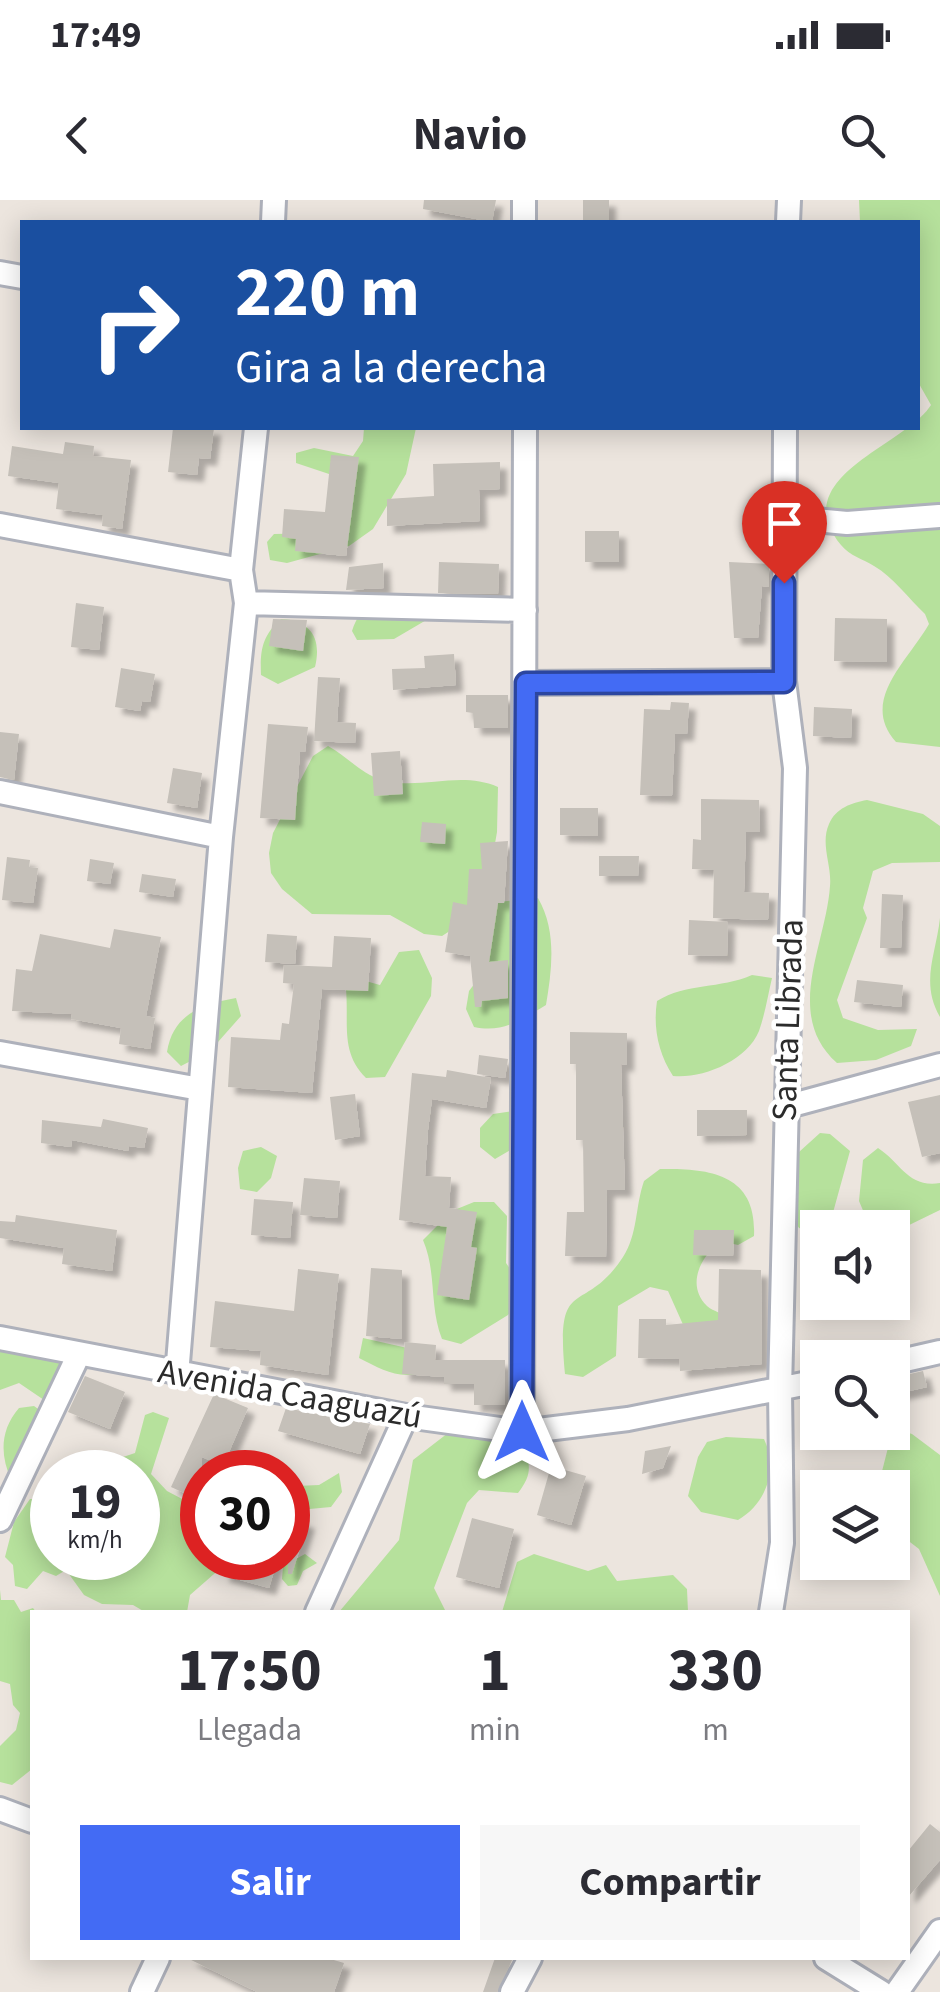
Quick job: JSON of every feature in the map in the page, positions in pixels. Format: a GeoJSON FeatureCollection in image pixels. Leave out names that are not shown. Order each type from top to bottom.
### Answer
{"type":"FeatureCollection","features":[{"type":"Feature","properties":{"kind":"street"},"geometry":{"type":"LineString","coordinates":[[177,1375],[221,837],[246,603],[241,570],[256,430]]}},
{"type":"Feature","properties":{"kind":"street"},"geometry":{"type":"LineString","coordinates":[[522,1432],[525,430]]}},
{"type":"Feature","properties":{"kind":"street","name":"Santa Librada"},"geometry":{"type":"LineString","coordinates":[[771,1610],[782,1543],[780,1390],[795,768],[784,682],[784,430]]}},
{"type":"Feature","properties":{"kind":"street"},"geometry":{"type":"LineString","coordinates":[[783,517],[847,523],[938,516]]}},
{"type":"Feature","properties":{"kind":"street"},"geometry":{"type":"LineString","coordinates":[[0,525],[241,570]]}},
{"type":"Feature","properties":{"kind":"street"},"geometry":{"type":"LineString","coordinates":[[246,603],[525,610]]}},
{"type":"Feature","properties":{"kind":"street"},"geometry":{"type":"LineString","coordinates":[[526,683],[784,682]]}},
{"type":"Feature","properties":{"kind":"street"},"geometry":{"type":"LineString","coordinates":[[0,792],[221,837]]}},
{"type":"Feature","properties":{"kind":"street"},"geometry":{"type":"LineString","coordinates":[[0,1053],[200,1089]]}},
{"type":"Feature","properties":{"kind":"street"},"geometry":{"type":"LineString","coordinates":[[786,1107],[940,1065]]}},
{"type":"Feature","properties":{"kind":"street","name":"Avenida Caaguazú"},"geometry":{"type":"LineString","coordinates":[[0,1338],[177,1375],[406,1416],[522,1432],[628,1420],[800,1385]]}},
{"type":"Feature","properties":{"kind":"street"},"geometry":{"type":"LineString","coordinates":[[910,1359],[940,1352]]}},
{"type":"Feature","properties":{"kind":"street"},"geometry":{"type":"LineString","coordinates":[[0,1520],[78,1356]]}},
{"type":"Feature","properties":{"kind":"street"},"geometry":{"type":"LineString","coordinates":[[318,1610],[406,1416]]}},
{"type":"Feature","properties":{"kind":"street"},"geometry":{"type":"LineString","coordinates":[[0,1809],[30,1819]]}},
{"type":"Feature","properties":{"kind":"street"},"geometry":{"type":"LineString","coordinates":[[897,1992],[940,1931]]}},
{"type":"Feature","properties":{"kind":"street"},"geometry":{"type":"LineString","coordinates":[[142,1992],[157,1960]]}},
{"type":"Feature","properties":{"kind":"street"},"geometry":{"type":"LineString","coordinates":[[512,1992],[529,1960]]}},
{"type":"Feature","properties":{"kind":"street"},"geometry":{"type":"LineString","coordinates":[[829,1960],[881,1992]]}},
{"type":"Feature","properties":{"kind":"green space"},"geometry":{"type":"Polygon","coordinates":[[[859,200],[940,200],[940,747],[896,742],[886,727],[883,711],[891,682],[929,624],[925,614],[888,576],[845,549],[828,521],[828,500],[838,482],[903,430],[920,430],[920,417],[931,405],[920,386],[920,220],[860,220],[859,200]]]}},
{"type":"Feature","properties":{"kind":"green space"},"geometry":{"type":"Polygon","coordinates":[[[364,430],[416,430],[406,474],[373,529],[349,546],[287,563],[270,560],[267,542],[274,534],[322,533],[332,475],[296,463],[296,453],[314,448],[353,456],[363,441],[364,430]]]}},
{"type":"Feature","properties":{"kind":"green space"},"geometry":{"type":"Polygon","coordinates":[[[407,594],[434,599],[440,612],[394,639],[357,640],[352,631],[366,607],[388,596],[407,594]]]}},
{"type":"Feature","properties":{"kind":"green space"},"geometry":{"type":"Polygon","coordinates":[[[281,619],[307,627],[315,640],[317,657],[315,667],[278,684],[261,675],[261,658],[266,638],[281,619]]]}},
{"type":"Feature","properties":{"kind":"green space"},"geometry":{"type":"Polygon","coordinates":[[[328,746],[382,780],[469,780],[498,787],[497,832],[489,878],[459,925],[442,936],[424,934],[390,915],[312,914],[282,889],[271,873],[273,833],[313,756],[328,746]]]}},
{"type":"Feature","properties":{"kind":"green space"},"geometry":{"type":"Polygon","coordinates":[[[867,800],[923,814],[940,826],[940,862],[892,863],[873,871],[863,908],[867,918],[837,1000],[843,1018],[878,1030],[917,1029],[911,1046],[876,1060],[837,1063],[821,1044],[810,1001],[830,886],[826,839],[829,824],[840,810],[867,800]]]}},
{"type":"Feature","properties":{"kind":"green space"},"geometry":{"type":"Polygon","coordinates":[[[538,898],[550,937],[546,1005],[503,1027],[474,1027],[466,1009],[469,991],[481,975],[486,917],[499,902],[538,898]]]}},
{"type":"Feature","properties":{"kind":"green space"},"geometry":{"type":"Polygon","coordinates":[[[940,918],[940,1017],[930,980],[940,918]]]}},
{"type":"Feature","properties":{"kind":"green space"},"geometry":{"type":"Polygon","coordinates":[[[419,950],[432,978],[431,996],[385,1077],[366,1078],[349,1048],[346,989],[362,980],[380,985],[399,952],[419,950]]]}},
{"type":"Feature","properties":{"kind":"green space"},"geometry":{"type":"Polygon","coordinates":[[[752,975],[772,978],[753,1042],[722,1066],[673,1076],[658,1040],[657,1001],[680,991],[752,975]]]}},
{"type":"Feature","properties":{"kind":"green space"},"geometry":{"type":"Polygon","coordinates":[[[236,998],[241,1016],[210,1051],[181,1066],[167,1052],[176,1028],[191,1013],[236,998]]]}},
{"type":"Feature","properties":{"kind":"green space"},"geometry":{"type":"Polygon","coordinates":[[[514,1111],[512,1149],[495,1159],[480,1147],[480,1128],[493,1114],[514,1111]]]}},
{"type":"Feature","properties":{"kind":"green space"},"geometry":{"type":"Polygon","coordinates":[[[820,1133],[830,1134],[850,1151],[834,1210],[800,1210],[800,1228],[789,1212],[799,1152],[820,1133]]]}},
{"type":"Feature","properties":{"kind":"green space"},"geometry":{"type":"Polygon","coordinates":[[[261,1147],[277,1156],[271,1178],[257,1192],[240,1189],[238,1168],[243,1151],[261,1147]]]}},
{"type":"Feature","properties":{"kind":"green space"},"geometry":{"type":"Polygon","coordinates":[[[878,1148],[912,1178],[940,1183],[940,1210],[910,1225],[910,1210],[863,1210],[859,1201],[863,1160],[878,1148]]]}},
{"type":"Feature","properties":{"kind":"green space"},"geometry":{"type":"Polygon","coordinates":[[[660,1169],[697,1170],[728,1179],[748,1200],[754,1236],[738,1245],[720,1241],[702,1262],[697,1280],[697,1289],[707,1306],[727,1320],[685,1329],[668,1291],[650,1287],[618,1306],[616,1356],[583,1377],[565,1374],[563,1342],[568,1308],[609,1275],[623,1257],[644,1181],[660,1169]]]}},
{"type":"Feature","properties":{"kind":"green space"},"geometry":{"type":"Polygon","coordinates":[[[474,1202],[494,1202],[507,1216],[506,1263],[518,1280],[520,1300],[508,1315],[461,1344],[442,1339],[423,1240],[452,1211],[474,1202]]]}},
{"type":"Feature","properties":{"kind":"green space"},"geometry":{"type":"Polygon","coordinates":[[[36,1332],[55,1342],[59,1359],[57,1380],[44,1400],[19,1383],[0,1390],[0,1343],[36,1332]]]}},
{"type":"Feature","properties":{"kind":"green space"},"geometry":{"type":"Polygon","coordinates":[[[363,1338],[434,1354],[427,1371],[392,1373],[359,1358],[363,1338]]]}},
{"type":"Feature","properties":{"kind":"green space"},"geometry":{"type":"Polygon","coordinates":[[[34,1406],[48,1416],[11,1479],[5,1461],[5,1434],[19,1408],[34,1406]]]}},
{"type":"Feature","properties":{"kind":"green space"},"geometry":{"type":"Polygon","coordinates":[[[153,1412],[169,1418],[159,1450],[136,1450],[145,1415],[153,1412]]]}},
{"type":"Feature","properties":{"kind":"green space"},"geometry":{"type":"Polygon","coordinates":[[[448,1433],[521,1442],[529,1468],[518,1493],[479,1490],[467,1503],[434,1588],[445,1610],[341,1610],[399,1540],[413,1460],[448,1433]]]}},
{"type":"Feature","properties":{"kind":"green space"},"geometry":{"type":"Polygon","coordinates":[[[910,1433],[940,1455],[940,1596],[919,1549],[910,1542],[910,1470],[882,1470],[887,1450],[910,1450],[910,1433]]]}},
{"type":"Feature","properties":{"kind":"green space"},"geometry":{"type":"Polygon","coordinates":[[[726,1437],[764,1439],[770,1462],[763,1495],[738,1520],[701,1512],[688,1496],[698,1457],[707,1442],[726,1437]]]}},
{"type":"Feature","properties":{"kind":"green space"},"geometry":{"type":"Polygon","coordinates":[[[339,1473],[342,1492],[331,1507],[310,1509],[310,1485],[319,1485],[339,1473]]]}},
{"type":"Feature","properties":{"kind":"green space"},"geometry":{"type":"Polygon","coordinates":[[[160,1484],[180,1498],[180,1580],[207,1580],[190,1595],[187,1610],[142,1610],[133,1605],[102,1604],[84,1595],[73,1580],[160,1580],[160,1484]]]}},
{"type":"Feature","properties":{"kind":"green space"},"geometry":{"type":"Polygon","coordinates":[[[30,1499],[30,1580],[35,1580],[27,1589],[15,1586],[13,1565],[5,1557],[14,1522],[30,1499]]]}},
{"type":"Feature","properties":{"kind":"green space"},"geometry":{"type":"Polygon","coordinates":[[[534,1554],[588,1571],[606,1565],[617,1581],[673,1575],[687,1589],[688,1610],[503,1610],[517,1562],[534,1554]]]}},
{"type":"Feature","properties":{"kind":"green space"},"geometry":{"type":"Polygon","coordinates":[[[283,1580],[299,1580],[297,1585],[288,1586],[283,1580]]]}},
{"type":"Feature","properties":{"kind":"green space"},"geometry":{"type":"Polygon","coordinates":[[[0,1590],[1,1600],[14,1600],[21,1612],[33,1608],[34,1610],[30,1610],[30,1771],[12,1785],[0,1782],[0,1746],[16,1730],[20,1713],[13,1705],[10,1684],[0,1681],[0,1590]]]}},
{"type":"Feature","properties":{"kind":"building"},"geometry":{"type":"Polygon","coordinates":[[[424,200],[496,200],[492,220],[423,209],[424,200]]]}},
{"type":"Feature","properties":{"kind":"building"},"geometry":{"type":"Polygon","coordinates":[[[583,200],[609,200],[609,220],[583,220],[583,200]]]}},
{"type":"Feature","properties":{"kind":"building"},"geometry":{"type":"Polygon","coordinates":[[[173,430],[214,430],[210,459],[199,458],[197,475],[168,472],[173,430]]]}},
{"type":"Feature","properties":{"kind":"building"},"geometry":{"type":"Polygon","coordinates":[[[65,442],[94,446],[93,456],[131,460],[122,529],[102,526],[103,515],[56,509],[59,483],[8,476],[12,446],[63,454],[65,442]]]}},
{"type":"Feature","properties":{"kind":"building"},"geometry":{"type":"Polygon","coordinates":[[[331,455],[359,457],[346,556],[295,551],[296,539],[282,537],[284,509],[325,512],[331,455]]]}},
{"type":"Feature","properties":{"kind":"building"},"geometry":{"type":"Polygon","coordinates":[[[500,462],[500,489],[479,490],[480,521],[387,526],[387,499],[434,496],[433,464],[500,462]]]}},
{"type":"Feature","properties":{"kind":"building"},"geometry":{"type":"Polygon","coordinates":[[[585,531],[619,531],[619,562],[585,562],[585,531]]]}},
{"type":"Feature","properties":{"kind":"building"},"geometry":{"type":"Polygon","coordinates":[[[439,562],[499,564],[498,594],[438,593],[439,562]]]}},
{"type":"Feature","properties":{"kind":"building"},"geometry":{"type":"Polygon","coordinates":[[[729,562],[769,564],[769,587],[762,586],[758,638],[734,638],[729,562]]]}},
{"type":"Feature","properties":{"kind":"building"},"geometry":{"type":"Polygon","coordinates":[[[383,563],[384,588],[346,590],[349,567],[383,563]]]}},
{"type":"Feature","properties":{"kind":"building"},"geometry":{"type":"Polygon","coordinates":[[[76,603],[104,607],[99,650],[71,647],[76,603]]]}},
{"type":"Feature","properties":{"kind":"building"},"geometry":{"type":"Polygon","coordinates":[[[835,618],[887,619],[887,662],[834,661],[835,618]]]}},
{"type":"Feature","properties":{"kind":"building"},"geometry":{"type":"Polygon","coordinates":[[[273,619],[307,620],[303,651],[269,646],[273,619]]]}},
{"type":"Feature","properties":{"kind":"building"},"geometry":{"type":"Polygon","coordinates":[[[454,654],[456,685],[393,690],[392,669],[425,668],[424,656],[454,654]]]}},
{"type":"Feature","properties":{"kind":"building"},"geometry":{"type":"Polygon","coordinates":[[[121,668],[155,674],[150,702],[142,701],[140,711],[115,707],[121,668]]]}},
{"type":"Feature","properties":{"kind":"building"},"geometry":{"type":"Polygon","coordinates":[[[318,677],[340,678],[337,722],[356,723],[355,743],[314,741],[318,677]]]}},
{"type":"Feature","properties":{"kind":"building"},"geometry":{"type":"Polygon","coordinates":[[[466,695],[508,695],[508,728],[474,728],[473,713],[466,712],[466,695]]]}},
{"type":"Feature","properties":{"kind":"building"},"geometry":{"type":"Polygon","coordinates":[[[671,702],[689,703],[687,734],[675,734],[672,796],[640,795],[644,709],[670,710],[671,702]]]}},
{"type":"Feature","properties":{"kind":"building"},"geometry":{"type":"Polygon","coordinates":[[[814,707],[852,709],[851,738],[813,736],[814,707]]]}},
{"type":"Feature","properties":{"kind":"building"},"geometry":{"type":"Polygon","coordinates":[[[268,724],[308,727],[305,752],[300,752],[295,820],[260,818],[268,724]]]}},
{"type":"Feature","properties":{"kind":"building"},"geometry":{"type":"Polygon","coordinates":[[[0,732],[19,734],[14,780],[0,777],[0,732]]]}},
{"type":"Feature","properties":{"kind":"building"},"geometry":{"type":"Polygon","coordinates":[[[400,751],[403,794],[374,796],[371,753],[400,751]]]}},
{"type":"Feature","properties":{"kind":"building"},"geometry":{"type":"Polygon","coordinates":[[[173,768],[202,773],[197,808],[167,803],[173,768]]]}},
{"type":"Feature","properties":{"kind":"building"},"geometry":{"type":"Polygon","coordinates":[[[701,799],[759,800],[760,832],[746,832],[744,892],[769,893],[768,920],[713,918],[714,870],[692,869],[693,839],[701,840],[701,799]]]}},
{"type":"Feature","properties":{"kind":"building"},"geometry":{"type":"Polygon","coordinates":[[[560,808],[598,808],[598,836],[560,835],[560,808]]]}},
{"type":"Feature","properties":{"kind":"building"},"geometry":{"type":"Polygon","coordinates":[[[422,822],[446,824],[445,844],[420,842],[422,822]]]}},
{"type":"Feature","properties":{"kind":"building"},"geometry":{"type":"Polygon","coordinates":[[[508,841],[504,903],[498,903],[489,962],[508,960],[508,998],[482,1001],[481,1007],[475,1007],[470,956],[445,952],[453,902],[467,905],[469,869],[482,869],[480,843],[508,841]]]}},
{"type":"Feature","properties":{"kind":"building"},"geometry":{"type":"Polygon","coordinates":[[[599,856],[639,856],[638,876],[599,876],[599,856]]]}},
{"type":"Feature","properties":{"kind":"building"},"geometry":{"type":"Polygon","coordinates":[[[7,857],[30,860],[29,867],[38,868],[33,903],[2,900],[7,857]]]}},
{"type":"Feature","properties":{"kind":"building"},"geometry":{"type":"Polygon","coordinates":[[[90,859],[114,863],[110,884],[87,881],[90,859]]]}},
{"type":"Feature","properties":{"kind":"building"},"geometry":{"type":"Polygon","coordinates":[[[142,874],[176,879],[173,897],[139,892],[142,874]]]}},
{"type":"Feature","properties":{"kind":"building"},"geometry":{"type":"Polygon","coordinates":[[[882,894],[903,895],[901,948],[880,948],[882,894]]]}},
{"type":"Feature","properties":{"kind":"building"},"geometry":{"type":"Polygon","coordinates":[[[689,920],[728,922],[727,956],[688,955],[689,920]]]}},
{"type":"Feature","properties":{"kind":"building"},"geometry":{"type":"Polygon","coordinates":[[[114,929],[161,937],[146,1016],[155,1018],[150,1049],[119,1044],[121,1028],[71,1019],[72,1014],[12,1011],[16,969],[32,971],[40,934],[110,948],[114,929]]]}},
{"type":"Feature","properties":{"kind":"building"},"geometry":{"type":"Polygon","coordinates":[[[267,934],[297,936],[295,964],[265,962],[267,934]]]}},
{"type":"Feature","properties":{"kind":"building"},"geometry":{"type":"Polygon","coordinates":[[[334,936],[371,938],[368,991],[322,989],[312,1093],[228,1087],[231,1037],[280,1040],[282,1023],[289,1024],[294,984],[283,983],[284,965],[332,967],[334,936]]]}},
{"type":"Feature","properties":{"kind":"building"},"geometry":{"type":"Polygon","coordinates":[[[857,980],[903,985],[901,1007],[854,1002],[857,980]]]}},
{"type":"Feature","properties":{"kind":"building"},"geometry":{"type":"Polygon","coordinates":[[[570,1032],[627,1033],[627,1065],[621,1064],[625,1190],[607,1190],[606,1257],[565,1256],[567,1212],[584,1212],[583,1140],[576,1140],[576,1064],[570,1064],[570,1032]]]}},
{"type":"Feature","properties":{"kind":"building"},"geometry":{"type":"Polygon","coordinates":[[[479,1055],[508,1059],[505,1078],[477,1074],[479,1055]]]}},
{"type":"Feature","properties":{"kind":"building"},"geometry":{"type":"Polygon","coordinates":[[[447,1070],[491,1078],[486,1108],[432,1099],[428,1130],[425,1176],[451,1177],[449,1208],[477,1212],[471,1247],[477,1248],[469,1300],[437,1295],[447,1227],[399,1220],[412,1073],[446,1077],[447,1070]]]}},
{"type":"Feature","properties":{"kind":"building"},"geometry":{"type":"Polygon","coordinates":[[[355,1094],[360,1136],[335,1140],[330,1097],[355,1094]]]}},
{"type":"Feature","properties":{"kind":"building"},"geometry":{"type":"Polygon","coordinates":[[[940,1095],[940,1153],[922,1157],[908,1102],[940,1095]]]}},
{"type":"Feature","properties":{"kind":"building"},"geometry":{"type":"Polygon","coordinates":[[[697,1110],[747,1110],[747,1135],[697,1136],[697,1110]]]}},
{"type":"Feature","properties":{"kind":"building"},"geometry":{"type":"Polygon","coordinates":[[[103,1119],[148,1128],[144,1148],[129,1146],[128,1151],[72,1140],[71,1147],[41,1143],[42,1120],[101,1127],[103,1119]]]}},
{"type":"Feature","properties":{"kind":"building"},"geometry":{"type":"Polygon","coordinates":[[[304,1178],[340,1181],[337,1218],[300,1215],[304,1178]]]}},
{"type":"Feature","properties":{"kind":"building"},"geometry":{"type":"Polygon","coordinates":[[[254,1199],[293,1202],[290,1238],[251,1235],[254,1199]]]}},
{"type":"Feature","properties":{"kind":"building"},"geometry":{"type":"Polygon","coordinates":[[[16,1215],[117,1230],[112,1271],[62,1264],[64,1248],[0,1238],[0,1221],[15,1222],[16,1215]]]}},
{"type":"Feature","properties":{"kind":"building"},"geometry":{"type":"Polygon","coordinates":[[[694,1230],[734,1230],[733,1256],[693,1255],[694,1230]]]}},
{"type":"Feature","properties":{"kind":"building"},"geometry":{"type":"Polygon","coordinates":[[[371,1268],[402,1270],[402,1339],[366,1336],[371,1268]]]}},
{"type":"Feature","properties":{"kind":"building"},"geometry":{"type":"Polygon","coordinates":[[[298,1269],[339,1274],[328,1375],[260,1365],[261,1351],[210,1347],[215,1301],[294,1311],[298,1269]]]}},
{"type":"Feature","properties":{"kind":"building"},"geometry":{"type":"Polygon","coordinates":[[[719,1269],[761,1270],[762,1364],[680,1371],[679,1359],[638,1358],[639,1319],[666,1319],[666,1325],[718,1320],[719,1269]]]}},
{"type":"Feature","properties":{"kind":"building"},"geometry":{"type":"Polygon","coordinates":[[[405,1342],[436,1345],[435,1360],[505,1360],[505,1405],[474,1405],[474,1384],[444,1384],[444,1377],[402,1374],[405,1342]]]}},
{"type":"Feature","properties":{"kind":"building"},"geometry":{"type":"Polygon","coordinates":[[[923,1371],[927,1387],[910,1391],[910,1374],[923,1371]]]}},
{"type":"Feature","properties":{"kind":"building"},"geometry":{"type":"Polygon","coordinates":[[[85,1376],[125,1392],[110,1429],[68,1412],[85,1376]]]}},
{"type":"Feature","properties":{"kind":"building"},"geometry":{"type":"Polygon","coordinates":[[[214,1394],[248,1408],[230,1450],[188,1450],[214,1394]]]}},
{"type":"Feature","properties":{"kind":"building"},"geometry":{"type":"Polygon","coordinates":[[[286,1408],[370,1424],[360,1454],[278,1431],[286,1408]]]}},
{"type":"Feature","properties":{"kind":"building"},"geometry":{"type":"Polygon","coordinates":[[[671,1446],[663,1468],[642,1474],[645,1451],[671,1446]]]}},
{"type":"Feature","properties":{"kind":"building"},"geometry":{"type":"Polygon","coordinates":[[[551,1466],[586,1476],[571,1525],[537,1515],[551,1466]]]}},
{"type":"Feature","properties":{"kind":"building"},"geometry":{"type":"Polygon","coordinates":[[[180,1468],[180,1491],[171,1487],[180,1468]]]}},
{"type":"Feature","properties":{"kind":"building"},"geometry":{"type":"Polygon","coordinates":[[[472,1518],[514,1529],[499,1588],[456,1577],[472,1518]]]}},
{"type":"Feature","properties":{"kind":"building"},"geometry":{"type":"Polygon","coordinates":[[[240,1580],[271,1580],[269,1588],[240,1580]]]}},
{"type":"Feature","properties":{"kind":"building"},"geometry":{"type":"Polygon","coordinates":[[[930,1824],[940,1832],[940,1860],[910,1895],[910,1849],[930,1824]]]}},
{"type":"Feature","properties":{"kind":"building"},"geometry":{"type":"Polygon","coordinates":[[[191,1960],[344,1963],[334,1992],[257,1992],[191,1960]]]}},
{"type":"Feature","properties":{"kind":"building"},"geometry":{"type":"Polygon","coordinates":[[[494,1960],[512,1960],[497,1992],[483,1992],[494,1960]]]}},
{"type":"Feature","properties":{"kind":"route"},"geometry":{"type":"LineString","coordinates":[[522,1432],[526,683],[784,682],[784,583]]}}]}
